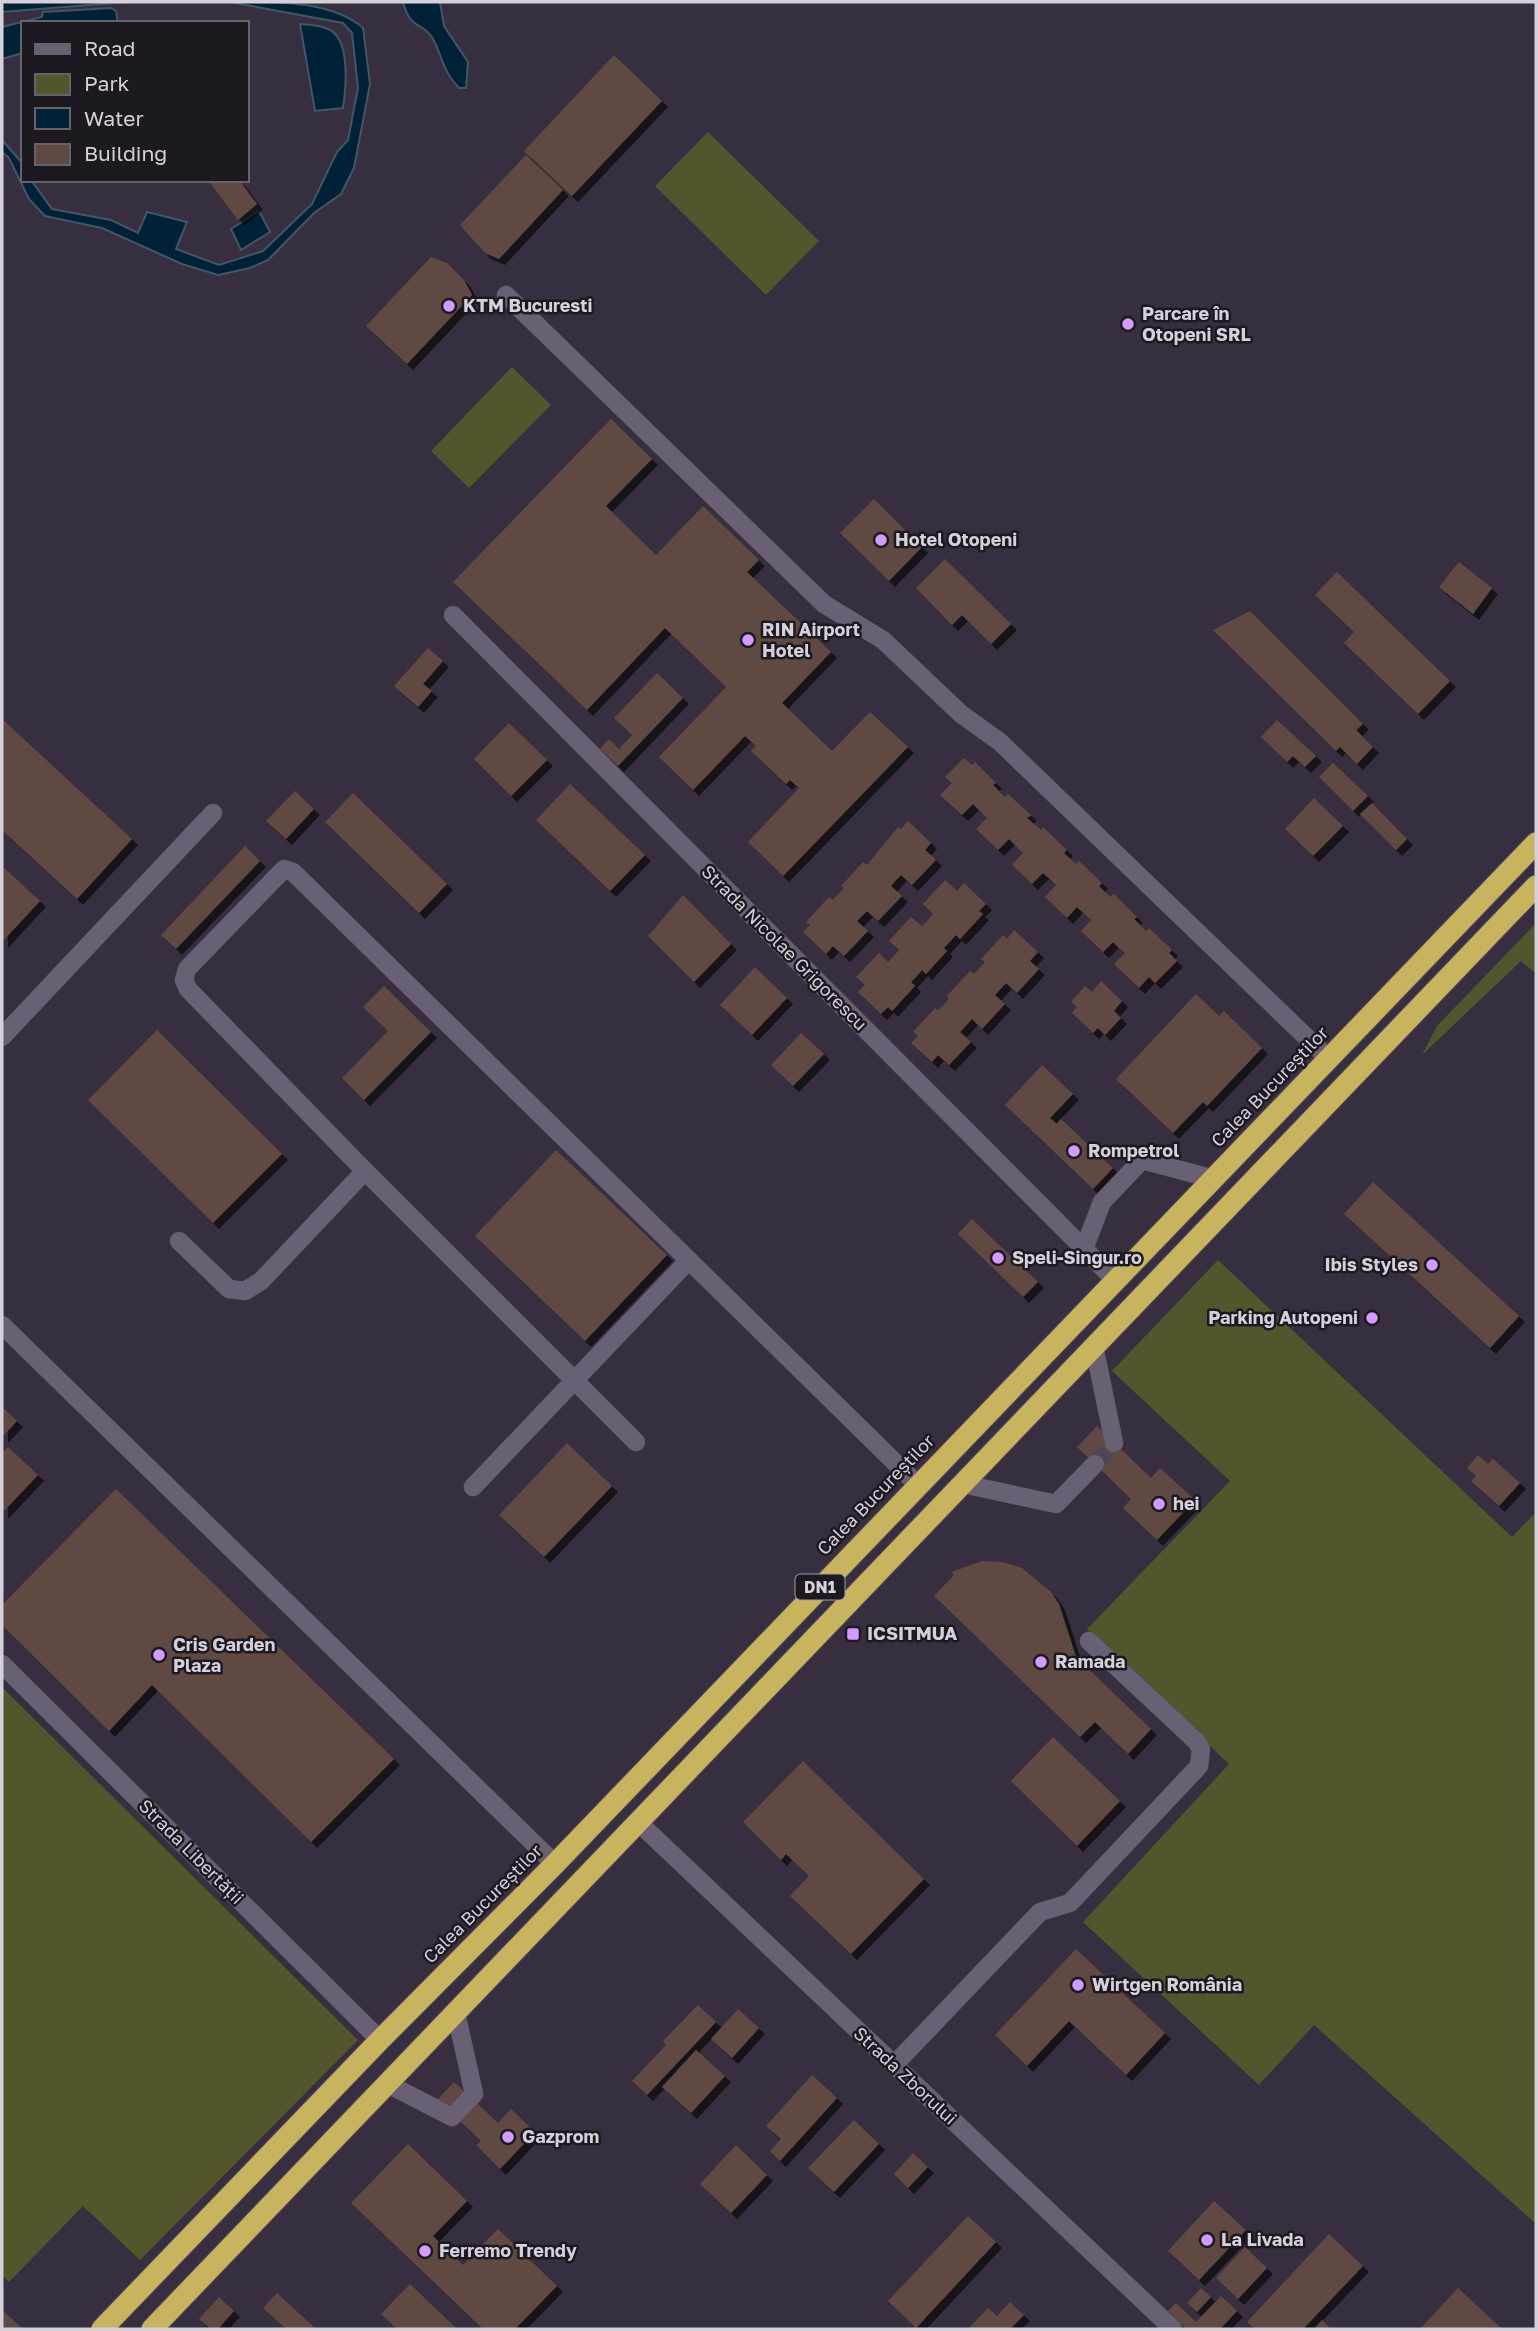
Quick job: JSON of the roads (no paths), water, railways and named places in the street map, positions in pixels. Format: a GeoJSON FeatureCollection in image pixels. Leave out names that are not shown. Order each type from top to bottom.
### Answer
{"type":"FeatureCollection","features":[{"type":"Feature","properties":{"kind":"highway","name":"Calea Bucureștilor"},"geometry":{"type":"LineString","coordinates":[[102,2329],[380,2040],[555,1864],[1536,843]]}},
{"type":"Feature","properties":{"kind":"highway","name":"DN1"},"geometry":{"type":"LineString","coordinates":[[152,2329],[1536,886]]}},
{"type":"Feature","properties":{"kind":"street"},"geometry":{"type":"LineString","coordinates":[[506,295],[824,604],[883,640],[961,714],[1000,742],[1329,1059]]}},
{"type":"Feature","properties":{"kind":"street","name":"Strada Nicolae Grigorescu"},"geometry":{"type":"LineString","coordinates":[[453,615],[1115,1280]]}},
{"type":"Feature","properties":{"kind":"street"},"geometry":{"type":"LineString","coordinates":[[2,1037],[213,813]]}},
{"type":"Feature","properties":{"kind":"street"},"geometry":{"type":"LineString","coordinates":[[636,1442],[365,1171],[188,989],[184,980],[187,969],[284,869],[303,881],[918,1485]]}},
{"type":"Feature","properties":{"kind":"street"},"geometry":{"type":"LineString","coordinates":[[1084,1250],[1101,1202],[1142,1160],[1214,1179]]}},
{"type":"Feature","properties":{"kind":"street"},"geometry":{"type":"LineString","coordinates":[[179,1241],[229,1289],[244,1290],[261,1281],[365,1171]]}},
{"type":"Feature","properties":{"kind":"street"},"geometry":{"type":"LineString","coordinates":[[473,1487],[689,1259]]}},
{"type":"Feature","properties":{"kind":"street"},"geometry":{"type":"LineString","coordinates":[[2,1325],[555,1864]]}},
{"type":"Feature","properties":{"kind":"street"},"geometry":{"type":"LineString","coordinates":[[1094,1346],[1114,1443]]}},
{"type":"Feature","properties":{"kind":"street"},"geometry":{"type":"LineString","coordinates":[[963,1484],[1056,1504],[1095,1464]]}},
{"type":"Feature","properties":{"kind":"street"},"geometry":{"type":"LineString","coordinates":[[894,2065],[1040,1912],[1070,1903],[1199,1766],[1201,1749],[1196,1741],[1089,1641]]}},
{"type":"Feature","properties":{"kind":"street","name":"Strada Libertății"},"geometry":{"type":"LineString","coordinates":[[2,1664],[380,2040]]}},
{"type":"Feature","properties":{"kind":"street","name":"Strada Zborului"},"geometry":{"type":"LineString","coordinates":[[638,1822],[1173,2329]]}},
{"type":"Feature","properties":{"kind":"street"},"geometry":{"type":"LineString","coordinates":[[388,2084],[452,2117],[467,2102],[474,2094],[456,2013]]}},
{"type":"Feature","properties":{"kind":"water"},"geometry":{"type":"Polygon","coordinates":[[[2,2],[126,2],[2,12],[2,2]]]}},
{"type":"Feature","properties":{"kind":"water"},"geometry":{"type":"Polygon","coordinates":[[[230,2],[301,4],[335,12],[350,19],[363,28],[370,84],[354,168],[341,194],[314,213],[268,260],[250,268],[218,275],[182,264],[102,228],[45,216],[29,199],[9,158],[2,152],[2,140],[21,162],[21,182],[32,182],[52,209],[111,220],[138,233],[147,212],[187,222],[176,249],[219,265],[263,251],[312,204],[337,152],[348,140],[358,88],[352,33],[343,23],[230,2]]]}},
{"type":"Feature","properties":{"kind":"water"},"geometry":{"type":"Polygon","coordinates":[[[403,2],[440,2],[444,26],[468,62],[466,88],[459,88],[453,81],[433,39],[413,22],[403,2]]]}},
{"type":"Feature","properties":{"kind":"water"},"geometry":{"type":"Polygon","coordinates":[[[111,8],[116,11],[118,21],[26,21],[42,17],[43,12],[111,8]]]}},
{"type":"Feature","properties":{"kind":"water"},"geometry":{"type":"Polygon","coordinates":[[[21,22],[21,54],[2,59],[2,27],[21,22]]]}},
{"type":"Feature","properties":{"kind":"water"},"geometry":{"type":"Polygon","coordinates":[[[300,24],[328,29],[340,42],[345,64],[343,108],[315,111],[300,24]]]}},
{"type":"Feature","properties":{"kind":"water"},"geometry":{"type":"Polygon","coordinates":[[[259,211],[270,232],[241,250],[231,229],[259,211]]]}},
{"type":"Feature","properties":{"kind":"tunnel"},"geometry":{"type":"LineString","coordinates":[[1095,1464],[1114,1443]]}},
{"type":"Feature","properties":{"kind":"place","name":"KTM Bucuresti"},"geometry":{"type":"Point","coordinates":[449,306]}},
{"type":"Feature","properties":{"kind":"place","name":"Parcare în Otopeni SRL"},"geometry":{"type":"Point","coordinates":[1128,324]}},
{"type":"Feature","properties":{"kind":"place","name":"Hotel Otopeni"},"geometry":{"type":"Point","coordinates":[881,540]}},
{"type":"Feature","properties":{"kind":"place","name":"RIN Airport Hotel"},"geometry":{"type":"Point","coordinates":[748,640]}},
{"type":"Feature","properties":{"kind":"place","name":"Rompetrol"},"geometry":{"type":"Point","coordinates":[1074,1151]}},
{"type":"Feature","properties":{"kind":"place","name":"Speli-Singur.ro"},"geometry":{"type":"Point","coordinates":[998,1258]}},
{"type":"Feature","properties":{"kind":"place","name":"Ibis Styles"},"geometry":{"type":"Point","coordinates":[1432,1265]}},
{"type":"Feature","properties":{"kind":"place","name":"Parking Autopeni"},"geometry":{"type":"Point","coordinates":[1372,1318]}},
{"type":"Feature","properties":{"kind":"place","name":"hei"},"geometry":{"type":"Point","coordinates":[1159,1504]}},
{"type":"Feature","properties":{"kind":"place","name":"ICSITMUA"},"geometry":{"type":"Point","coordinates":[853,1634]}},
{"type":"Feature","properties":{"kind":"place","name":"Cris Garden Plaza"},"geometry":{"type":"Point","coordinates":[159,1655]}},
{"type":"Feature","properties":{"kind":"place","name":"Ramada"},"geometry":{"type":"Point","coordinates":[1041,1662]}},
{"type":"Feature","properties":{"kind":"place","name":"Wirtgen România"},"geometry":{"type":"Point","coordinates":[1078,1985]}},
{"type":"Feature","properties":{"kind":"place","name":"Gazprom"},"geometry":{"type":"Point","coordinates":[508,2137]}},
{"type":"Feature","properties":{"kind":"place","name":"La Livada"},"geometry":{"type":"Point","coordinates":[1207,2240]}},
{"type":"Feature","properties":{"kind":"place","name":"Ferremo Trendy"},"geometry":{"type":"Point","coordinates":[425,2251]}}]}
